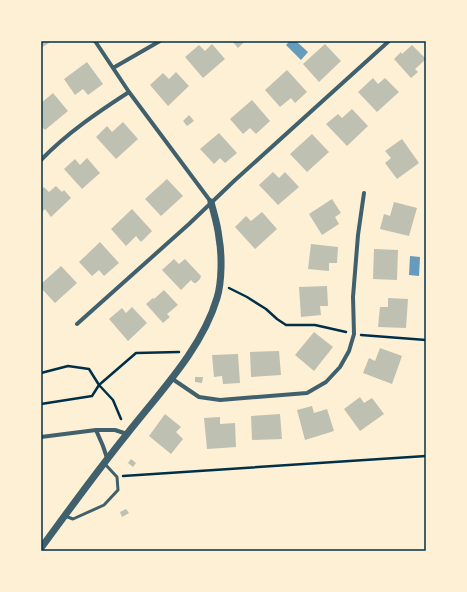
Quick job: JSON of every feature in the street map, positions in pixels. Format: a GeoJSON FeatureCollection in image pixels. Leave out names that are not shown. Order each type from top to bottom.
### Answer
{"type":"FeatureCollection","features":[{"type":"Feature","properties":{"kind":"street"},"geometry":{"type":"LineString","coordinates":[[41,548],[105,461],[191,352],[207,326],[218,298],[221,268],[219,238],[211,202],[129,92],[95,41]]}},
{"type":"Feature","properties":{"kind":"street"},"geometry":{"type":"LineString","coordinates":[[113,68],[160,41]]}},
{"type":"Feature","properties":{"kind":"street"},"geometry":{"type":"LineString","coordinates":[[77,324],[389,41]]}},
{"type":"Feature","properties":{"kind":"street"},"geometry":{"type":"LineString","coordinates":[[41,160],[53,147],[90,118],[129,92]]}},
{"type":"Feature","properties":{"kind":"street"},"geometry":{"type":"LineString","coordinates":[[171,378],[199,397],[220,400],[307,393],[326,382],[340,367],[349,352],[354,334],[353,290],[358,235],[364,193]]}},
{"type":"Feature","properties":{"kind":"street"},"geometry":{"type":"LineString","coordinates":[[41,437],[96,430],[115,430],[126,434]]}},
{"type":"Feature","properties":{"kind":"street"},"geometry":{"type":"LineString","coordinates":[[96,430],[103,446],[105,461]]}},
{"type":"Feature","properties":{"kind":"lane"},"geometry":{"type":"LineString","coordinates":[[65,516],[72,519],[104,505],[118,490],[117,477],[105,461]]}},
{"type":"Feature","properties":{"kind":"path"},"geometry":{"type":"LineString","coordinates":[[219,286],[228,288],[247,297],[266,309],[286,325],[315,324],[354,334],[426,340]]}},
{"type":"Feature","properties":{"kind":"path"},"geometry":{"type":"LineString","coordinates":[[41,404],[92,396],[99,385],[136,352],[191,352]]}},
{"type":"Feature","properties":{"kind":"path"},"geometry":{"type":"LineString","coordinates":[[41,373],[68,366],[88,369],[99,385],[113,400],[121,420]]}},
{"type":"Feature","properties":{"kind":"path"},"geometry":{"type":"LineString","coordinates":[[117,477],[426,456]]}},
{"type":"Feature","properties":{"kind":"water"},"geometry":{"type":"Polygon","coordinates":[[[290,41],[296,41],[308,52],[301,60],[286,45],[290,41]]]}},
{"type":"Feature","properties":{"kind":"water"},"geometry":{"type":"Polygon","coordinates":[[[410,256],[420,257],[419,276],[409,275],[410,256]]]}},
{"type":"Feature","properties":{"kind":"building"},"geometry":{"type":"Polygon","coordinates":[[[41,41],[52,41],[41,48],[41,41]]]}},
{"type":"Feature","properties":{"kind":"building"},"geometry":{"type":"Polygon","coordinates":[[[232,41],[245,41],[238,48],[232,41]]]}},
{"type":"Feature","properties":{"kind":"building"},"geometry":{"type":"Polygon","coordinates":[[[212,44],[225,59],[203,78],[185,57],[199,45],[205,51],[212,44]]]}},
{"type":"Feature","properties":{"kind":"building"},"geometry":{"type":"Polygon","coordinates":[[[325,44],[341,61],[319,82],[303,64],[325,44]]]}},
{"type":"Feature","properties":{"kind":"building"},"geometry":{"type":"Polygon","coordinates":[[[412,45],[426,59],[415,69],[418,72],[411,78],[394,59],[401,52],[402,54],[412,45]]]}},
{"type":"Feature","properties":{"kind":"building"},"geometry":{"type":"Polygon","coordinates":[[[87,62],[103,84],[88,95],[83,89],[75,95],[64,79],[87,62]]]}},
{"type":"Feature","properties":{"kind":"building"},"geometry":{"type":"Polygon","coordinates":[[[287,70],[307,92],[295,103],[291,98],[280,107],[265,90],[287,70]]]}},
{"type":"Feature","properties":{"kind":"building"},"geometry":{"type":"Polygon","coordinates":[[[176,72],[189,86],[168,106],[150,85],[163,73],[169,79],[176,72]]]}},
{"type":"Feature","properties":{"kind":"building"},"geometry":{"type":"Polygon","coordinates":[[[373,78],[378,84],[385,78],[399,92],[377,112],[358,92],[373,78]]]}},
{"type":"Feature","properties":{"kind":"building"},"geometry":{"type":"Polygon","coordinates":[[[53,93],[68,111],[45,130],[41,126],[41,103],[53,93]]]}},
{"type":"Feature","properties":{"kind":"building"},"geometry":{"type":"Polygon","coordinates":[[[252,100],[270,121],[256,134],[250,128],[243,134],[230,119],[252,100]]]}},
{"type":"Feature","properties":{"kind":"building"},"geometry":{"type":"Polygon","coordinates":[[[352,109],[368,126],[347,146],[326,124],[338,114],[342,118],[352,109]]]}},
{"type":"Feature","properties":{"kind":"building"},"geometry":{"type":"Polygon","coordinates":[[[189,115],[194,121],[187,126],[183,121],[189,115]]]}},
{"type":"Feature","properties":{"kind":"building"},"geometry":{"type":"Polygon","coordinates":[[[123,122],[138,139],[116,159],[96,137],[107,126],[112,132],[123,122]]]}},
{"type":"Feature","properties":{"kind":"building"},"geometry":{"type":"Polygon","coordinates":[[[219,133],[237,153],[225,163],[220,158],[214,164],[200,149],[219,133]]]}},
{"type":"Feature","properties":{"kind":"building"},"geometry":{"type":"Polygon","coordinates":[[[312,134],[329,152],[307,172],[290,154],[312,134]]]}},
{"type":"Feature","properties":{"kind":"building"},"geometry":{"type":"Polygon","coordinates":[[[402,139],[419,163],[397,179],[385,163],[391,158],[385,151],[402,139]]]}},
{"type":"Feature","properties":{"kind":"building"},"geometry":{"type":"Polygon","coordinates":[[[87,158],[100,173],[82,189],[64,169],[75,159],[80,165],[87,158]]]}},
{"type":"Feature","properties":{"kind":"building"},"geometry":{"type":"Polygon","coordinates":[[[273,172],[279,178],[285,172],[299,187],[278,205],[259,185],[273,172]]]}},
{"type":"Feature","properties":{"kind":"building"},"geometry":{"type":"Polygon","coordinates":[[[167,179],[183,196],[161,216],[145,199],[167,179]]]}},
{"type":"Feature","properties":{"kind":"building"},"geometry":{"type":"Polygon","coordinates":[[[56,186],[62,192],[64,190],[71,198],[51,217],[45,209],[41,213],[41,190],[44,187],[49,192],[56,186]]]}},
{"type":"Feature","properties":{"kind":"building"},"geometry":{"type":"Polygon","coordinates":[[[332,199],[341,213],[335,217],[339,224],[322,235],[309,214],[332,199]]]}},
{"type":"Feature","properties":{"kind":"building"},"geometry":{"type":"Polygon","coordinates":[[[394,202],[417,208],[409,236],[380,229],[384,214],[390,216],[394,202]]]}},
{"type":"Feature","properties":{"kind":"building"},"geometry":{"type":"Polygon","coordinates":[[[132,209],[152,231],[141,242],[136,236],[126,246],[111,229],[132,209]]]}},
{"type":"Feature","properties":{"kind":"building"},"geometry":{"type":"Polygon","coordinates":[[[262,212],[277,229],[255,249],[235,227],[246,216],[251,221],[262,212]]]}},
{"type":"Feature","properties":{"kind":"building"},"geometry":{"type":"Polygon","coordinates":[[[100,242],[119,263],[104,276],[99,270],[92,276],[79,262],[100,242]]]}},
{"type":"Feature","properties":{"kind":"building"},"geometry":{"type":"Polygon","coordinates":[[[311,244],[338,247],[337,263],[329,263],[329,271],[308,269],[311,244]]]}},
{"type":"Feature","properties":{"kind":"building"},"geometry":{"type":"Polygon","coordinates":[[[374,249],[398,250],[397,280],[373,279],[374,249]]]}},
{"type":"Feature","properties":{"kind":"building"},"geometry":{"type":"Polygon","coordinates":[[[174,259],[179,264],[185,259],[201,276],[200,279],[196,283],[191,280],[181,290],[162,270],[174,259]]]}},
{"type":"Feature","properties":{"kind":"building"},"geometry":{"type":"Polygon","coordinates":[[[61,266],[77,283],[55,303],[41,288],[41,284],[61,266]]]}},
{"type":"Feature","properties":{"kind":"building"},"geometry":{"type":"Polygon","coordinates":[[[327,286],[328,306],[320,306],[321,315],[301,317],[299,287],[327,286]]]}},
{"type":"Feature","properties":{"kind":"building"},"geometry":{"type":"Polygon","coordinates":[[[164,290],[178,305],[167,314],[170,317],[163,323],[146,304],[164,290]]]}},
{"type":"Feature","properties":{"kind":"building"},"geometry":{"type":"Polygon","coordinates":[[[388,298],[408,299],[406,328],[378,327],[380,307],[388,307],[388,298]]]}},
{"type":"Feature","properties":{"kind":"building"},"geometry":{"type":"Polygon","coordinates":[[[132,307],[147,323],[128,341],[109,319],[122,308],[126,313],[132,307]]]}},
{"type":"Feature","properties":{"kind":"building"},"geometry":{"type":"Polygon","coordinates":[[[314,332],[333,347],[314,371],[295,355],[314,332]]]}},
{"type":"Feature","properties":{"kind":"building"},"geometry":{"type":"Polygon","coordinates":[[[380,348],[402,356],[392,384],[363,373],[369,358],[375,361],[380,348]]]}},
{"type":"Feature","properties":{"kind":"building"},"geometry":{"type":"Polygon","coordinates":[[[279,351],[281,375],[251,377],[250,352],[279,351]]]}},
{"type":"Feature","properties":{"kind":"building"},"geometry":{"type":"Polygon","coordinates":[[[238,354],[240,383],[223,384],[222,376],[214,377],[212,355],[238,354]]]}},
{"type":"Feature","properties":{"kind":"building"},"geometry":{"type":"Polygon","coordinates":[[[195,377],[203,377],[202,383],[195,382],[195,377]]]}},
{"type":"Feature","properties":{"kind":"building"},"geometry":{"type":"Polygon","coordinates":[[[360,397],[364,403],[372,398],[384,414],[360,431],[344,409],[360,397]]]}},
{"type":"Feature","properties":{"kind":"building"},"geometry":{"type":"Polygon","coordinates":[[[312,406],[314,413],[327,409],[334,431],[305,440],[297,410],[312,406]]]}},
{"type":"Feature","properties":{"kind":"building"},"geometry":{"type":"Polygon","coordinates":[[[165,414],[181,427],[176,432],[183,439],[171,454],[149,436],[165,414]]]}},
{"type":"Feature","properties":{"kind":"building"},"geometry":{"type":"Polygon","coordinates":[[[280,414],[282,439],[252,440],[251,416],[280,414]]]}},
{"type":"Feature","properties":{"kind":"building"},"geometry":{"type":"Polygon","coordinates":[[[220,417],[220,424],[235,423],[236,447],[207,449],[204,418],[220,417]]]}},
{"type":"Feature","properties":{"kind":"building"},"geometry":{"type":"Polygon","coordinates":[[[131,459],[136,463],[133,467],[128,463],[131,459]]]}},
{"type":"Feature","properties":{"kind":"building"},"geometry":{"type":"Polygon","coordinates":[[[126,509],[129,513],[122,517],[120,512],[126,509]]]}}]}
